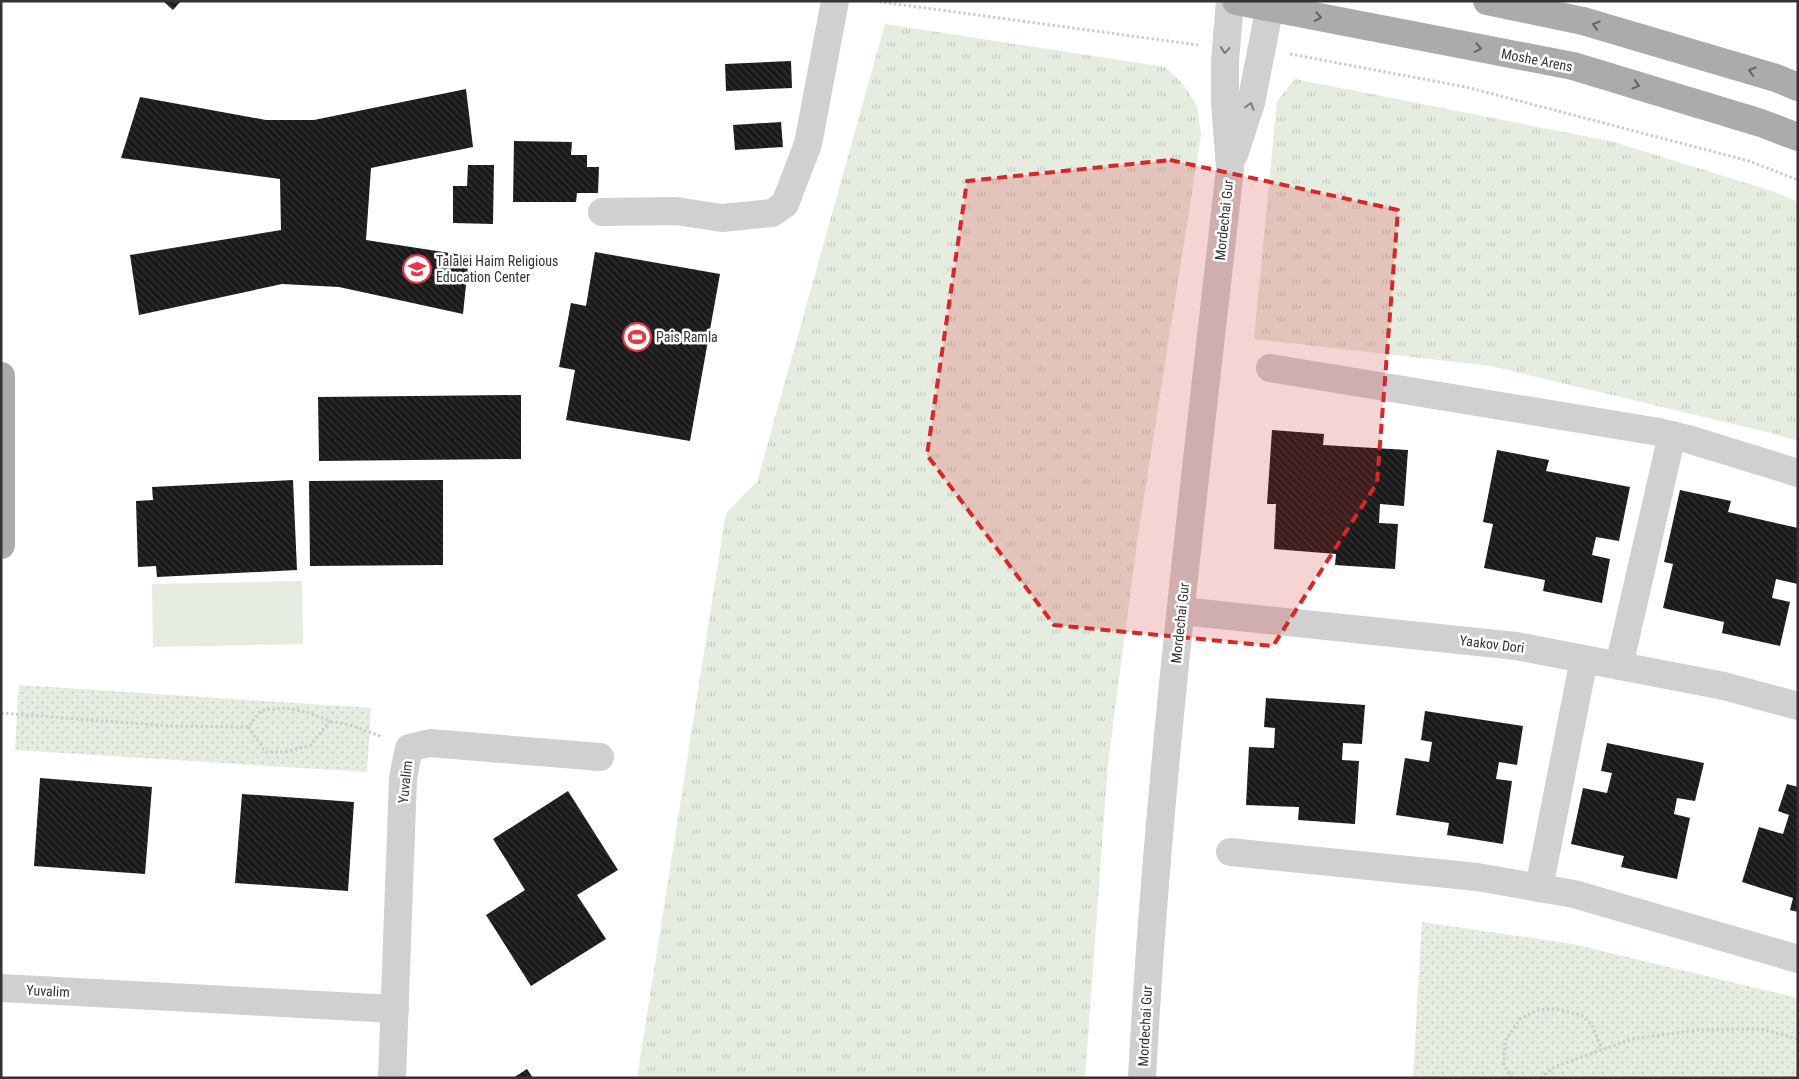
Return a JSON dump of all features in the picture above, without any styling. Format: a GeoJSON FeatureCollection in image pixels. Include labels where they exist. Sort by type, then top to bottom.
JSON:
{"type":"FeatureCollection","features":[{"type":"Feature","properties":{"kind":"main road","name":"Moshe Arens"},"geometry":{"type":"LineString","coordinates":[[1236,1],[1271,5],[1573,66],[1760,123],[1798,137]]}},
{"type":"Feature","properties":{"kind":"main road"},"geometry":{"type":"LineString","coordinates":[[1487,1],[1583,21],[1776,78],[1798,87]]}},
{"type":"Feature","properties":{"kind":"main road"},"geometry":{"type":"LineString","coordinates":[[1,376],[1,546]]}},
{"type":"Feature","properties":{"kind":"street"},"geometry":{"type":"LineString","coordinates":[[602,212],[676,211],[722,218],[772,213],[785,204],[808,144],[835,1]]}},
{"type":"Feature","properties":{"kind":"street","name":"Mordechai Gur"},"geometry":{"type":"LineString","coordinates":[[1142,1078],[1149,954],[1181,611],[1230,169],[1225,102],[1226,49],[1230,1]]}},
{"type":"Feature","properties":{"kind":"street","name":"Mordechai Gur"},"geometry":{"type":"LineString","coordinates":[[1230,169],[1251,103],[1271,5]]}},
{"type":"Feature","properties":{"kind":"street"},"geometry":{"type":"LineString","coordinates":[[1270,368],[1672,435],[1798,473]]}},
{"type":"Feature","properties":{"kind":"street"},"geometry":{"type":"LineString","coordinates":[[1619,666],[1672,435]]}},
{"type":"Feature","properties":{"kind":"street","name":"Yaakov Dori"},"geometry":{"type":"LineString","coordinates":[[1181,611],[1516,646],[1724,686],[1798,706]]}},
{"type":"Feature","properties":{"kind":"street"},"geometry":{"type":"LineString","coordinates":[[1539,888],[1584,659]]}},
{"type":"Feature","properties":{"kind":"street","name":"Yuvalim"},"geometry":{"type":"LineString","coordinates":[[392,1078],[403,778],[409,748],[430,743],[600,757]]}},
{"type":"Feature","properties":{"kind":"street"},"geometry":{"type":"LineString","coordinates":[[1230,852],[1477,878],[1574,894],[1798,959]]}},
{"type":"Feature","properties":{"kind":"street","name":"Yuvalim"},"geometry":{"type":"LineString","coordinates":[[1,988],[395,1009]]}},
{"type":"Feature","properties":{"kind":"path"},"geometry":{"type":"LineString","coordinates":[[874,1],[1226,49]]}},
{"type":"Feature","properties":{"kind":"path"},"geometry":{"type":"LineString","coordinates":[[1262,48],[1466,87],[1749,160],[1798,180]]}},
{"type":"Feature","properties":{"kind":"path"},"geometry":{"type":"LineString","coordinates":[[248,727],[262,710],[286,708],[350,725],[409,748]]}},
{"type":"Feature","properties":{"kind":"path"},"geometry":{"type":"LineString","coordinates":[[1,713],[168,726],[248,727]]}},
{"type":"Feature","properties":{"kind":"path"},"geometry":{"type":"LineString","coordinates":[[248,727],[266,752],[285,752],[311,745],[330,721]]}},
{"type":"Feature","properties":{"kind":"path"},"geometry":{"type":"LineString","coordinates":[[1512,1078],[1504,1066],[1505,1041],[1520,1019],[1538,1010],[1556,1009],[1581,1015],[1592,1024],[1602,1049]]}},
{"type":"Feature","properties":{"kind":"path"},"geometry":{"type":"LineString","coordinates":[[1541,1078],[1554,1067],[1632,1039],[1698,1030],[1760,1029],[1798,1038]]}},
{"type":"Feature","properties":{"kind":"highlighted area"},"geometry":{"type":"Polygon","coordinates":[[[1170,160],[1398,210],[1377,483],[1273,646],[1054,625],[927,455],[967,181],[1170,160]]]}},
{"type":"Feature","properties":{"kind":"green space"},"geometry":{"type":"Polygon","coordinates":[[[885,24],[1165,67],[1183,84],[1197,106],[1201,135],[1138,535],[1108,763],[1085,1078],[637,1078],[726,513],[757,482],[885,24]]]}},
{"type":"Feature","properties":{"kind":"green space"},"geometry":{"type":"Polygon","coordinates":[[[1295,79],[1614,142],[1775,192],[1798,202],[1798,441],[1491,366],[1254,339],[1277,101],[1295,79]]]}},
{"type":"Feature","properties":{"kind":"green space"},"geometry":{"type":"Polygon","coordinates":[[[302,581],[303,644],[153,647],[152,584],[302,581]]]}},
{"type":"Feature","properties":{"kind":"green space"},"geometry":{"type":"Polygon","coordinates":[[[19,685],[371,708],[367,772],[15,750],[19,685]]]}},
{"type":"Feature","properties":{"kind":"green space"},"geometry":{"type":"Polygon","coordinates":[[[1422,922],[1573,944],[1798,998],[1798,1078],[1413,1078],[1422,922]]]}},
{"type":"Feature","properties":{"kind":"building"},"geometry":{"type":"Polygon","coordinates":[[[163,1],[181,1],[173,10],[163,1]]]}},
{"type":"Feature","properties":{"kind":"building"},"geometry":{"type":"Polygon","coordinates":[[[791,61],[792,88],[726,91],[725,64],[791,61]]]}},
{"type":"Feature","properties":{"kind":"building"},"geometry":{"type":"Polygon","coordinates":[[[466,89],[473,147],[371,168],[366,240],[469,256],[463,314],[339,287],[282,284],[139,315],[130,255],[281,230],[280,179],[121,158],[140,97],[266,120],[314,120],[466,89]]]}},
{"type":"Feature","properties":{"kind":"building"},"geometry":{"type":"Polygon","coordinates":[[[781,122],[783,147],[735,150],[733,125],[781,122]]]}},
{"type":"Feature","properties":{"kind":"building"},"geometry":{"type":"Polygon","coordinates":[[[514,141],[572,142],[571,155],[587,155],[587,167],[599,167],[598,193],[577,193],[576,202],[513,202],[514,141]]]}},
{"type":"Feature","properties":{"kind":"building"},"geometry":{"type":"Polygon","coordinates":[[[468,165],[494,165],[493,224],[453,223],[453,186],[467,186],[468,165]]]}},
{"type":"Feature","properties":{"kind":"building","name":"Pais Ramla"},"geometry":{"type":"Polygon","coordinates":[[[595,252],[720,274],[690,441],[566,420],[575,370],[559,367],[571,303],[586,306],[595,252]]]}},
{"type":"Feature","properties":{"kind":"building"},"geometry":{"type":"Polygon","coordinates":[[[521,395],[521,459],[319,461],[318,397],[521,395]]]}},
{"type":"Feature","properties":{"kind":"building"},"geometry":{"type":"Polygon","coordinates":[[[1272,430],[1324,434],[1323,445],[1408,450],[1404,506],[1380,504],[1379,523],[1398,524],[1395,569],[1335,565],[1336,554],[1274,549],[1276,504],[1267,504],[1272,430]]]}},
{"type":"Feature","properties":{"kind":"building"},"geometry":{"type":"Polygon","coordinates":[[[1497,450],[1549,460],[1546,471],[1630,487],[1619,541],[1596,537],[1592,555],[1610,559],[1602,603],[1543,591],[1545,580],[1484,568],[1493,524],[1483,522],[1497,450]]]}},
{"type":"Feature","properties":{"kind":"building"},"geometry":{"type":"Polygon","coordinates":[[[293,480],[297,570],[157,577],[156,566],[138,567],[136,501],[153,500],[152,487],[293,480]]]}},
{"type":"Feature","properties":{"kind":"building"},"geometry":{"type":"Polygon","coordinates":[[[443,480],[443,565],[310,566],[309,481],[443,480]]]}},
{"type":"Feature","properties":{"kind":"building"},"geometry":{"type":"Polygon","coordinates":[[[1680,490],[1731,501],[1728,512],[1798,528],[1798,584],[1776,579],[1772,598],[1790,602],[1780,646],[1722,633],[1724,622],[1663,608],[1673,564],[1664,562],[1680,490]]]}},
{"type":"Feature","properties":{"kind":"building"},"geometry":{"type":"Polygon","coordinates":[[[1266,698],[1365,705],[1362,744],[1343,743],[1342,760],[1359,761],[1355,824],[1298,820],[1299,807],[1246,805],[1249,747],[1274,748],[1275,728],[1264,727],[1266,698]]]}},
{"type":"Feature","properties":{"kind":"building"},"geometry":{"type":"Polygon","coordinates":[[[1425,711],[1523,726],[1517,765],[1499,762],[1496,779],[1512,781],[1503,844],[1447,835],[1449,823],[1396,815],[1405,758],[1429,762],[1432,742],[1421,740],[1425,711]]]}},
{"type":"Feature","properties":{"kind":"building"},"geometry":{"type":"Polygon","coordinates":[[[1607,743],[1704,763],[1695,801],[1677,798],[1674,814],[1690,818],[1677,879],[1621,867],[1624,856],[1571,844],[1583,788],[1607,793],[1612,773],[1601,771],[1607,743]]]}},
{"type":"Feature","properties":{"kind":"building"},"geometry":{"type":"Polygon","coordinates":[[[40,778],[152,787],[145,874],[34,866],[40,778]]]}},
{"type":"Feature","properties":{"kind":"building"},"geometry":{"type":"Polygon","coordinates":[[[1787,784],[1798,787],[1798,912],[1790,910],[1793,898],[1742,882],[1759,827],[1783,834],[1789,815],[1778,811],[1787,784]]]}},
{"type":"Feature","properties":{"kind":"building"},"geometry":{"type":"Polygon","coordinates":[[[568,791],[618,870],[577,895],[606,939],[531,986],[486,915],[525,890],[493,839],[568,791]]]}},
{"type":"Feature","properties":{"kind":"building"},"geometry":{"type":"Polygon","coordinates":[[[242,794],[354,802],[348,891],[235,883],[242,794]]]}},
{"type":"Feature","properties":{"kind":"building"},"geometry":{"type":"Polygon","coordinates":[[[527,1069],[533,1078],[513,1078],[527,1069]]]}},
{"type":"Feature","properties":{"kind":"place","name":"Talalei Haim Religious Education Center"},"geometry":{"type":"Point","coordinates":[417,269]}},
{"type":"Feature","properties":{"kind":"place","name":"Pais Ramla"},"geometry":{"type":"Point","coordinates":[637,337]}}]}
